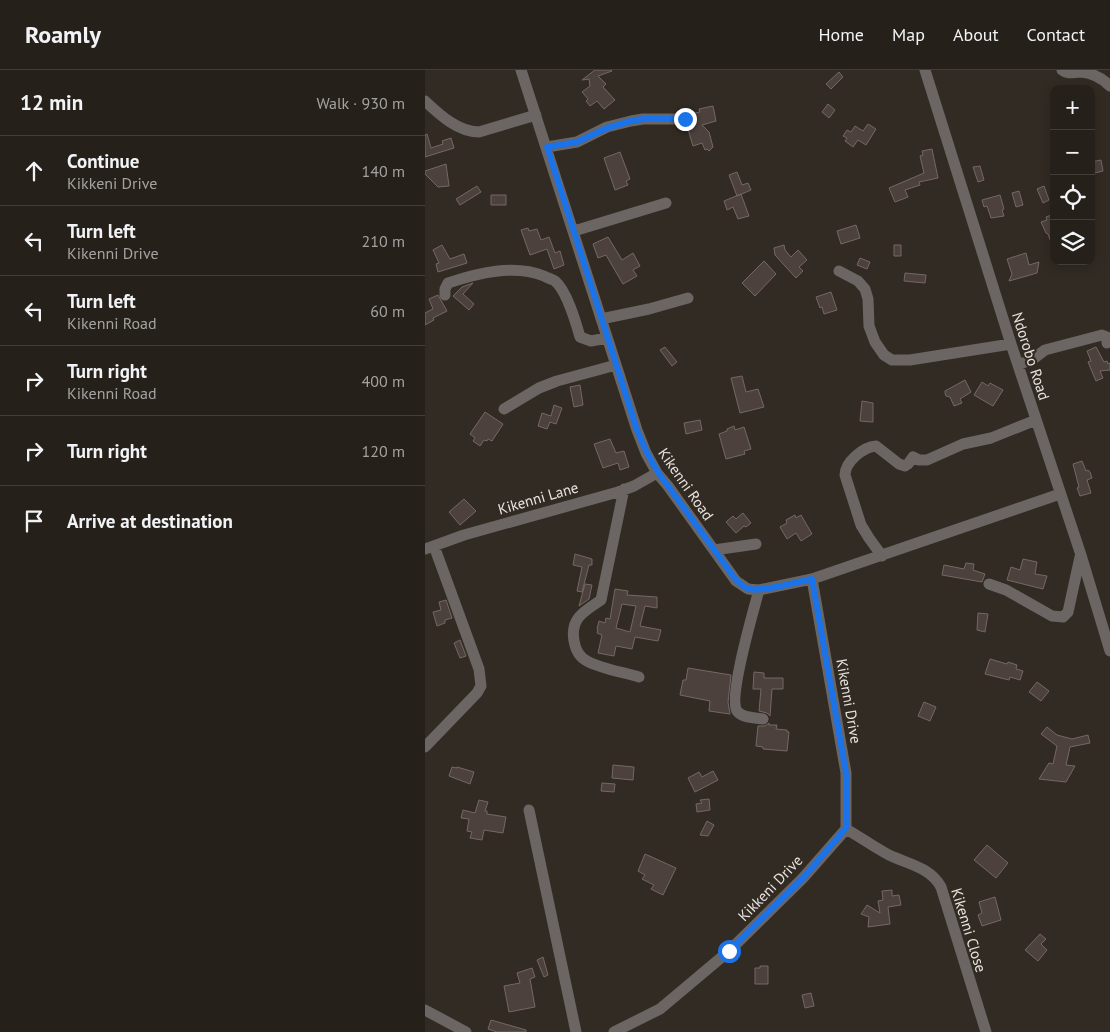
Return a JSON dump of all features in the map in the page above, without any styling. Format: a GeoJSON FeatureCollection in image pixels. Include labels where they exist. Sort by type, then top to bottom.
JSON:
{"type":"FeatureCollection","features":[{"type":"Feature","properties":{"kind":"street","name":"Kikenni Road"},"geometry":{"type":"LineString","coordinates":[[521,70],[637,430],[647,453],[657,474],[668,486],[736,580],[748,589],[759,590]]}},
{"type":"Feature","properties":{"kind":"street","name":"Ndorobo Road"},"geometry":{"type":"LineString","coordinates":[[925,70],[1035,420],[1109,645]]}},
{"type":"Feature","properties":{"kind":"street"},"geometry":{"type":"LineString","coordinates":[[1062,70],[1067,73],[1082,72],[1094,74],[1110,86]]}},
{"type":"Feature","properties":{"kind":"street"},"geometry":{"type":"LineString","coordinates":[[425,101],[443,117],[472,132],[479,132],[536,115]]}},
{"type":"Feature","properties":{"kind":"street"},"geometry":{"type":"LineString","coordinates":[[547,147],[577,142],[607,128],[631,121],[643,119],[685,119]]}},
{"type":"Feature","properties":{"kind":"street"},"geometry":{"type":"LineString","coordinates":[[574,231],[666,203]]}},
{"type":"Feature","properties":{"kind":"street"},"geometry":{"type":"LineString","coordinates":[[445,295],[448,283],[472,276],[517,270],[540,275],[555,281],[567,300],[580,338],[591,341],[607,338]]}},
{"type":"Feature","properties":{"kind":"street"},"geometry":{"type":"LineString","coordinates":[[839,271],[858,281],[865,289],[868,299],[869,326],[875,342],[884,355],[892,360],[910,360],[1011,344]]}},
{"type":"Feature","properties":{"kind":"street"},"geometry":{"type":"LineString","coordinates":[[601,319],[649,310],[688,298]]}},
{"type":"Feature","properties":{"kind":"street"},"geometry":{"type":"LineString","coordinates":[[1018,365],[1033,359],[1045,350],[1102,335],[1107,337],[1107,343]]}},
{"type":"Feature","properties":{"kind":"street"},"geometry":{"type":"LineString","coordinates":[[504,409],[539,388],[557,381],[616,365]]}},
{"type":"Feature","properties":{"kind":"street"},"geometry":{"type":"LineString","coordinates":[[882,556],[861,525],[845,475],[845,468],[848,463],[873,446],[905,466],[913,457],[919,460],[927,460],[963,444],[991,438],[1035,420]]}},
{"type":"Feature","properties":{"kind":"street","name":"Kikenni Lane"},"geometry":{"type":"LineString","coordinates":[[430,548],[473,532],[624,489],[657,474]]}},
{"type":"Feature","properties":{"kind":"street"},"geometry":{"type":"LineString","coordinates":[[624,489],[601,600],[579,617],[574,627],[574,634],[576,647],[581,657],[588,662],[639,677]]}},
{"type":"Feature","properties":{"kind":"street"},"geometry":{"type":"LineString","coordinates":[[763,719],[743,715],[738,712],[735,702],[738,675],[759,590],[812,579],[1060,494]]}},
{"type":"Feature","properties":{"kind":"street"},"geometry":{"type":"LineString","coordinates":[[714,550],[756,544]]}},
{"type":"Feature","properties":{"kind":"street"},"geometry":{"type":"LineString","coordinates":[[425,747],[477,693],[481,686],[479,669],[430,548]]}},
{"type":"Feature","properties":{"kind":"street"},"geometry":{"type":"LineString","coordinates":[[989,584],[1006,590],[1052,616],[1063,617],[1068,612],[1081,556]]}},
{"type":"Feature","properties":{"kind":"street","name":"Kikenni Drive"},"geometry":{"type":"LineString","coordinates":[[812,579],[846,773],[846,828]]}},
{"type":"Feature","properties":{"kind":"street"},"geometry":{"type":"LineString","coordinates":[[529,810],[576,1032]]}},
{"type":"Feature","properties":{"kind":"street","name":"Kikkeni Drive"},"geometry":{"type":"LineString","coordinates":[[614,1032],[660,1010],[729,951],[803,878],[846,828]]}},
{"type":"Feature","properties":{"kind":"street","name":"Kikenni Close"},"geometry":{"type":"LineString","coordinates":[[846,828],[890,855],[922,868],[937,881],[941,887],[985,1032]]}},
{"type":"Feature","properties":{"kind":"street"},"geometry":{"type":"LineString","coordinates":[[425,1010],[466,1032]]}},
{"type":"Feature","properties":{"kind":"building"},"geometry":{"type":"Polygon","coordinates":[[[595,70],[612,71],[598,76],[606,84],[603,87],[615,100],[604,109],[597,101],[590,106],[586,101],[588,99],[582,92],[590,86],[589,79],[582,80],[595,70]]]}},
{"type":"Feature","properties":{"kind":"building"},"geometry":{"type":"Polygon","coordinates":[[[839,72],[843,77],[831,89],[826,84],[839,72]]]}},
{"type":"Feature","properties":{"kind":"building"},"geometry":{"type":"Polygon","coordinates":[[[828,104],[835,110],[829,118],[822,112],[828,104]]]}},
{"type":"Feature","properties":{"kind":"building"},"geometry":{"type":"Polygon","coordinates":[[[713,106],[716,121],[702,125],[709,132],[713,147],[709,151],[705,150],[702,143],[693,146],[687,126],[692,122],[691,114],[700,112],[699,109],[713,106]]]}},
{"type":"Feature","properties":{"kind":"building"},"geometry":{"type":"Polygon","coordinates":[[[868,124],[876,129],[866,145],[858,140],[853,147],[845,141],[847,138],[843,136],[847,130],[851,132],[855,126],[863,131],[868,124]]]}},
{"type":"Feature","properties":{"kind":"building"},"geometry":{"type":"Polygon","coordinates":[[[427,134],[431,148],[443,144],[442,141],[451,138],[454,148],[425,157],[425,135],[427,134]]]}},
{"type":"Feature","properties":{"kind":"building"},"geometry":{"type":"Polygon","coordinates":[[[932,149],[938,178],[919,182],[920,185],[905,190],[908,197],[895,202],[889,188],[924,173],[920,156],[923,155],[922,151],[932,149]]]}},
{"type":"Feature","properties":{"kind":"building"},"geometry":{"type":"Polygon","coordinates":[[[620,152],[630,179],[626,181],[628,185],[615,190],[604,158],[620,152]]]}},
{"type":"Feature","properties":{"kind":"building"},"geometry":{"type":"Polygon","coordinates":[[[1101,160],[1103,171],[1095,173],[1095,161],[1101,160]]]}},
{"type":"Feature","properties":{"kind":"building"},"geometry":{"type":"Polygon","coordinates":[[[446,164],[449,186],[438,187],[425,174],[425,171],[446,164]]]}},
{"type":"Feature","properties":{"kind":"building"},"geometry":{"type":"Polygon","coordinates":[[[980,166],[984,180],[978,182],[973,167],[980,166]]]}},
{"type":"Feature","properties":{"kind":"building"},"geometry":{"type":"Polygon","coordinates":[[[737,172],[742,185],[748,183],[751,190],[737,196],[729,175],[737,172]]]}},
{"type":"Feature","properties":{"kind":"building"},"geometry":{"type":"Polygon","coordinates":[[[477,186],[481,192],[460,205],[456,199],[477,186]]]}},
{"type":"Feature","properties":{"kind":"building"},"geometry":{"type":"Polygon","coordinates":[[[1044,186],[1049,200],[1043,203],[1037,189],[1044,186]]]}},
{"type":"Feature","properties":{"kind":"building"},"geometry":{"type":"Polygon","coordinates":[[[1019,191],[1023,205],[1016,207],[1012,193],[1019,191]]]}},
{"type":"Feature","properties":{"kind":"building"},"geometry":{"type":"Polygon","coordinates":[[[741,194],[749,216],[738,219],[733,207],[727,210],[724,201],[741,194]]]}},
{"type":"Feature","properties":{"kind":"building"},"geometry":{"type":"Polygon","coordinates":[[[491,195],[506,195],[506,205],[491,205],[491,195]]]}},
{"type":"Feature","properties":{"kind":"building"},"geometry":{"type":"Polygon","coordinates":[[[1000,195],[1004,216],[991,218],[987,206],[984,207],[982,200],[1000,195]]]}},
{"type":"Feature","properties":{"kind":"building"},"geometry":{"type":"Polygon","coordinates":[[[1050,216],[1050,240],[1041,222],[1047,220],[1046,217],[1050,216]]]}},
{"type":"Feature","properties":{"kind":"building"},"geometry":{"type":"Polygon","coordinates":[[[856,225],[860,238],[841,244],[837,231],[856,225]]]}},
{"type":"Feature","properties":{"kind":"building"},"geometry":{"type":"Polygon","coordinates":[[[528,228],[529,231],[537,229],[541,240],[549,237],[555,253],[560,251],[564,265],[554,269],[547,249],[530,255],[521,230],[528,228]]]}},
{"type":"Feature","properties":{"kind":"building"},"geometry":{"type":"Polygon","coordinates":[[[608,237],[622,260],[633,253],[640,266],[633,270],[637,276],[623,284],[606,255],[598,258],[593,244],[608,237]]]}},
{"type":"Feature","properties":{"kind":"building"},"geometry":{"type":"Polygon","coordinates":[[[442,245],[450,259],[464,254],[467,263],[438,272],[436,264],[439,263],[433,250],[442,245]]]}},
{"type":"Feature","properties":{"kind":"building"},"geometry":{"type":"Polygon","coordinates":[[[784,245],[785,250],[791,257],[798,250],[807,260],[799,267],[803,271],[796,278],[775,255],[774,248],[784,245]]]}},
{"type":"Feature","properties":{"kind":"building"},"geometry":{"type":"Polygon","coordinates":[[[894,245],[901,245],[901,256],[894,256],[894,245]]]}},
{"type":"Feature","properties":{"kind":"building"},"geometry":{"type":"Polygon","coordinates":[[[1026,253],[1029,265],[1039,262],[1037,273],[1009,281],[1012,274],[1007,259],[1026,253]]]}},
{"type":"Feature","properties":{"kind":"building"},"geometry":{"type":"Polygon","coordinates":[[[860,258],[870,262],[867,269],[857,265],[860,258]]]}},
{"type":"Feature","properties":{"kind":"building"},"geometry":{"type":"Polygon","coordinates":[[[764,261],[776,274],[755,296],[742,283],[764,261]]]}},
{"type":"Feature","properties":{"kind":"building"},"geometry":{"type":"Polygon","coordinates":[[[905,273],[926,275],[925,283],[904,281],[905,273]]]}},
{"type":"Feature","properties":{"kind":"building"},"geometry":{"type":"Polygon","coordinates":[[[473,283],[463,294],[474,304],[469,310],[453,296],[462,287],[473,283]]]}},
{"type":"Feature","properties":{"kind":"building"},"geometry":{"type":"Polygon","coordinates":[[[831,292],[837,310],[824,314],[816,297],[831,292]]]}},
{"type":"Feature","properties":{"kind":"building"},"geometry":{"type":"Polygon","coordinates":[[[438,295],[447,311],[433,318],[434,320],[425,325],[425,313],[433,309],[429,299],[438,295]]]}},
{"type":"Feature","properties":{"kind":"building"},"geometry":{"type":"Polygon","coordinates":[[[665,347],[677,362],[672,366],[660,350],[665,347]]]}},
{"type":"Feature","properties":{"kind":"building"},"geometry":{"type":"Polygon","coordinates":[[[1096,347],[1104,362],[1110,363],[1110,370],[1100,371],[1103,378],[1096,381],[1088,362],[1091,361],[1087,351],[1096,347]]]}},
{"type":"Feature","properties":{"kind":"building"},"geometry":{"type":"Polygon","coordinates":[[[742,376],[746,392],[758,389],[764,407],[740,413],[731,378],[742,376]]]}},
{"type":"Feature","properties":{"kind":"building"},"geometry":{"type":"Polygon","coordinates":[[[965,380],[971,392],[960,399],[962,403],[954,406],[950,397],[946,396],[945,391],[965,380]]]}},
{"type":"Feature","properties":{"kind":"building"},"geometry":{"type":"Polygon","coordinates":[[[982,382],[988,386],[990,383],[1003,390],[993,406],[974,395],[982,382]]]}},
{"type":"Feature","properties":{"kind":"building"},"geometry":{"type":"Polygon","coordinates":[[[580,385],[583,405],[574,407],[570,387],[580,385]]]}},
{"type":"Feature","properties":{"kind":"building"},"geometry":{"type":"Polygon","coordinates":[[[862,401],[873,403],[873,422],[860,421],[862,401]]]}},
{"type":"Feature","properties":{"kind":"building"},"geometry":{"type":"Polygon","coordinates":[[[554,405],[562,408],[556,424],[550,422],[547,429],[538,426],[542,413],[551,416],[554,405]]]}},
{"type":"Feature","properties":{"kind":"building"},"geometry":{"type":"Polygon","coordinates":[[[485,412],[503,424],[492,441],[484,440],[480,446],[473,441],[475,438],[470,434],[485,412]]]}},
{"type":"Feature","properties":{"kind":"building"},"geometry":{"type":"Polygon","coordinates":[[[700,420],[702,430],[686,434],[684,423],[700,420]]]}},
{"type":"Feature","properties":{"kind":"building"},"geometry":{"type":"Polygon","coordinates":[[[734,426],[735,430],[744,427],[751,449],[744,451],[745,454],[726,459],[719,434],[734,426]]]}},
{"type":"Feature","properties":{"kind":"building"},"geometry":{"type":"Polygon","coordinates":[[[610,439],[616,453],[624,451],[629,467],[620,470],[618,463],[603,468],[594,444],[610,439]]]}},
{"type":"Feature","properties":{"kind":"building"},"geometry":{"type":"Polygon","coordinates":[[[1082,461],[1086,471],[1090,472],[1092,478],[1087,480],[1091,493],[1080,496],[1073,464],[1082,461]]]}},
{"type":"Feature","properties":{"kind":"building"},"geometry":{"type":"Polygon","coordinates":[[[464,499],[476,511],[460,525],[449,512],[464,499]]]}},
{"type":"Feature","properties":{"kind":"building"},"geometry":{"type":"Polygon","coordinates":[[[743,513],[751,523],[736,533],[726,522],[733,516],[736,519],[743,513]]]}},
{"type":"Feature","properties":{"kind":"building"},"geometry":{"type":"Polygon","coordinates":[[[795,515],[796,518],[801,515],[812,534],[801,541],[796,533],[787,539],[780,527],[787,523],[786,520],[795,515]]]}},
{"type":"Feature","properties":{"kind":"building"},"geometry":{"type":"Polygon","coordinates":[[[575,554],[592,559],[592,565],[589,565],[582,592],[577,591],[582,567],[573,565],[575,554]]]}},
{"type":"Feature","properties":{"kind":"building"},"geometry":{"type":"Polygon","coordinates":[[[1023,559],[1037,562],[1035,574],[1047,576],[1043,589],[1007,580],[1011,567],[1020,570],[1023,559]]]}},
{"type":"Feature","properties":{"kind":"building"},"geometry":{"type":"Polygon","coordinates":[[[966,563],[974,564],[973,570],[985,574],[982,582],[942,575],[944,565],[964,569],[966,563]]]}},
{"type":"Feature","properties":{"kind":"building"},"geometry":{"type":"Polygon","coordinates":[[[585,584],[592,585],[589,599],[579,606],[585,584]]]}},
{"type":"Feature","properties":{"kind":"building"},"geometry":{"type":"Polygon","coordinates":[[[615,589],[628,591],[627,595],[657,597],[657,608],[645,606],[640,626],[661,630],[658,641],[635,637],[632,649],[616,646],[614,656],[598,653],[602,635],[597,633],[599,621],[605,623],[606,618],[610,619],[615,589]],[[622,604],[616,628],[630,632],[636,606],[622,604]]]}},
{"type":"Feature","properties":{"kind":"building"},"geometry":{"type":"Polygon","coordinates":[[[446,600],[452,618],[445,620],[445,623],[437,626],[433,612],[441,610],[439,602],[446,600]]]}},
{"type":"Feature","properties":{"kind":"building"},"geometry":{"type":"Polygon","coordinates":[[[978,613],[988,614],[985,632],[977,630],[978,613]]]}},
{"type":"Feature","properties":{"kind":"building"},"geometry":{"type":"Polygon","coordinates":[[[460,640],[466,656],[460,658],[454,643],[460,640]]]}},
{"type":"Feature","properties":{"kind":"building"},"geometry":{"type":"Polygon","coordinates":[[[990,659],[1017,665],[1016,669],[1023,671],[1020,680],[1010,677],[1009,680],[985,674],[990,659]]]}},
{"type":"Feature","properties":{"kind":"building"},"geometry":{"type":"Polygon","coordinates":[[[688,668],[731,675],[728,702],[730,714],[709,711],[710,701],[680,695],[688,668]]]}},
{"type":"Feature","properties":{"kind":"building"},"geometry":{"type":"Polygon","coordinates":[[[754,672],[764,673],[764,678],[783,678],[783,689],[772,689],[770,716],[759,711],[761,689],[753,689],[754,672]]]}},
{"type":"Feature","properties":{"kind":"building"},"geometry":{"type":"Polygon","coordinates":[[[1037,682],[1049,691],[1041,701],[1029,692],[1037,682]]]}},
{"type":"Feature","properties":{"kind":"building"},"geometry":{"type":"Polygon","coordinates":[[[924,702],[936,707],[930,721],[918,716],[924,702]]]}},
{"type":"Feature","properties":{"kind":"building"},"geometry":{"type":"Polygon","coordinates":[[[769,723],[769,725],[777,725],[776,729],[789,732],[787,751],[763,749],[763,747],[756,746],[758,726],[765,726],[769,723]]]}},
{"type":"Feature","properties":{"kind":"building"},"geometry":{"type":"Polygon","coordinates":[[[1047,727],[1057,735],[1072,739],[1088,735],[1090,743],[1070,747],[1066,765],[1075,766],[1066,782],[1039,779],[1049,763],[1053,764],[1057,746],[1041,734],[1047,727]]]}},
{"type":"Feature","properties":{"kind":"building"},"geometry":{"type":"Polygon","coordinates":[[[613,765],[634,767],[633,780],[612,778],[613,765]]]}},
{"type":"Feature","properties":{"kind":"building"},"geometry":{"type":"Polygon","coordinates":[[[452,767],[474,772],[470,784],[449,776],[452,767]]]}},
{"type":"Feature","properties":{"kind":"building"},"geometry":{"type":"Polygon","coordinates":[[[713,771],[718,780],[695,792],[688,778],[699,772],[702,777],[713,771]]]}},
{"type":"Feature","properties":{"kind":"building"},"geometry":{"type":"Polygon","coordinates":[[[602,783],[615,784],[614,792],[601,791],[602,783]]]}},
{"type":"Feature","properties":{"kind":"building"},"geometry":{"type":"Polygon","coordinates":[[[709,799],[710,810],[697,812],[696,804],[702,803],[700,800],[709,799]]]}},
{"type":"Feature","properties":{"kind":"building"},"geometry":{"type":"Polygon","coordinates":[[[479,800],[488,802],[485,811],[487,811],[487,814],[506,817],[503,833],[484,830],[482,840],[470,838],[472,832],[467,831],[469,819],[461,818],[463,810],[475,813],[479,800]]]}},
{"type":"Feature","properties":{"kind":"building"},"geometry":{"type":"Polygon","coordinates":[[[707,821],[714,825],[708,836],[700,835],[707,821]]]}},
{"type":"Feature","properties":{"kind":"building"},"geometry":{"type":"Polygon","coordinates":[[[987,845],[1008,863],[996,878],[974,860],[987,845]]]}},
{"type":"Feature","properties":{"kind":"building"},"geometry":{"type":"Polygon","coordinates":[[[645,854],[676,868],[663,895],[651,889],[654,885],[642,879],[645,875],[638,871],[645,854]]]}},
{"type":"Feature","properties":{"kind":"building"},"geometry":{"type":"Polygon","coordinates":[[[892,890],[892,896],[899,895],[901,905],[888,907],[890,924],[868,927],[869,917],[861,914],[867,905],[880,913],[878,901],[883,900],[882,891],[892,890]]]}},
{"type":"Feature","properties":{"kind":"building"},"geometry":{"type":"Polygon","coordinates":[[[995,897],[1001,920],[982,926],[978,915],[982,913],[979,902],[995,897]]]}},
{"type":"Feature","properties":{"kind":"building"},"geometry":{"type":"Polygon","coordinates":[[[1040,934],[1046,939],[1041,944],[1047,950],[1038,961],[1025,950],[1040,934]]]}},
{"type":"Feature","properties":{"kind":"building"},"geometry":{"type":"Polygon","coordinates":[[[543,957],[548,975],[544,977],[537,960],[543,957]]]}},
{"type":"Feature","properties":{"kind":"building"},"geometry":{"type":"Polygon","coordinates":[[[760,966],[768,966],[768,984],[755,984],[755,968],[760,968],[760,966]]]}},
{"type":"Feature","properties":{"kind":"building"},"geometry":{"type":"Polygon","coordinates":[[[532,968],[535,977],[530,979],[535,1007],[509,1012],[504,986],[520,983],[517,973],[532,968]]]}},
{"type":"Feature","properties":{"kind":"building"},"geometry":{"type":"Polygon","coordinates":[[[811,993],[814,1006],[805,1008],[802,995],[811,993]]]}},
{"type":"Feature","properties":{"kind":"building"},"geometry":{"type":"Polygon","coordinates":[[[491,1020],[526,1030],[526,1032],[497,1032],[488,1029],[491,1020]]]}},
{"type":"Feature","properties":{"kind":"route"},"geometry":{"type":"LineString","coordinates":[[685,119],[643,119],[621,123],[577,142],[547,147],[637,430],[657,474],[668,486],[742,586],[748,589],[759,590],[812,579],[846,773],[846,828],[803,878],[729,951]]}}]}
